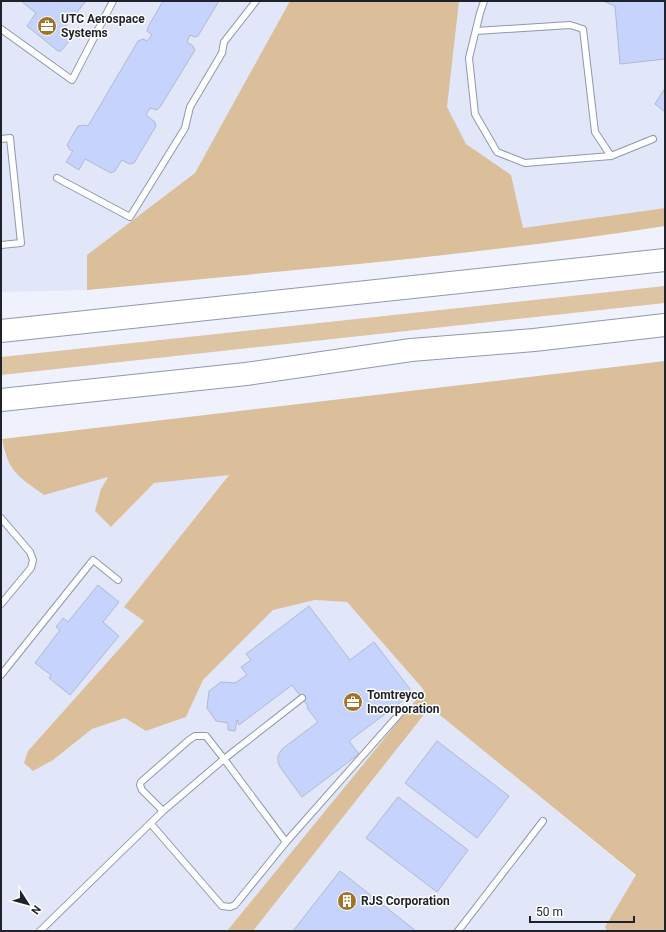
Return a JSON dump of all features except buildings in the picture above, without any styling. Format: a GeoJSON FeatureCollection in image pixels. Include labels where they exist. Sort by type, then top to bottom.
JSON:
{"type":"FeatureCollection","features":[{"type":"Feature","properties":{"kind":"highway"},"geometry":{"type":"LineString","coordinates":[[1,331],[665,260]]}},
{"type":"Feature","properties":{"kind":"highway"},"geometry":{"type":"LineString","coordinates":[[1,400],[246,374],[411,350],[534,340],[665,325]]}},
{"type":"Feature","properties":{"kind":"highway"},"geometry":{"type":"LineString","coordinates":[[1,405],[36,397]]}},
{"type":"Feature","properties":{"kind":"lane"},"geometry":{"type":"LineString","coordinates":[[1,29],[72,80],[113,1]]}},
{"type":"Feature","properties":{"kind":"lane"},"geometry":{"type":"LineString","coordinates":[[57,178],[130,217],[185,128],[190,107],[222,53],[224,42],[256,1]]}},
{"type":"Feature","properties":{"kind":"lane"},"geometry":{"type":"LineString","coordinates":[[484,1],[469,58],[475,114],[497,152],[525,163],[611,156],[653,139]]}},
{"type":"Feature","properties":{"kind":"lane"},"geometry":{"type":"LineString","coordinates":[[476,31],[570,25],[583,29],[596,132],[611,156]]}},
{"type":"Feature","properties":{"kind":"lane"},"geometry":{"type":"LineString","coordinates":[[1,139],[10,138],[21,243],[1,245]]}},
{"type":"Feature","properties":{"kind":"lane"},"geometry":{"type":"LineString","coordinates":[[1,518],[30,552],[33,560],[31,568],[1,604]]}},
{"type":"Feature","properties":{"kind":"lane"},"geometry":{"type":"LineString","coordinates":[[1,675],[93,560],[118,580]]}},
{"type":"Feature","properties":{"kind":"lane"},"geometry":{"type":"LineString","coordinates":[[40,931],[163,812],[224,759],[302,698]]}},
{"type":"Feature","properties":{"kind":"lane"},"geometry":{"type":"LineString","coordinates":[[151,824],[222,906],[230,907],[235,905],[286,842],[402,711]]}},
{"type":"Feature","properties":{"kind":"lane"},"geometry":{"type":"LineString","coordinates":[[163,812],[140,788],[143,779],[195,736],[206,736],[286,842]]}},
{"type":"Feature","properties":{"kind":"lane"},"geometry":{"type":"LineString","coordinates":[[458,931],[543,821]]}},
{"type":"Feature","properties":{"kind":"shaded area"},"geometry":{"type":"Polygon","coordinates":[[[1,1],[665,1],[665,208],[87,290],[1,292],[1,1]]]}},
{"type":"Feature","properties":{"kind":"shaded area"},"geometry":{"type":"Polygon","coordinates":[[[290,1],[459,1],[447,107],[466,144],[511,175],[523,228],[665,208],[665,226],[593,237],[449,254],[87,290],[87,255],[195,173],[290,1]]]}},
{"type":"Feature","properties":{"kind":"shaded area"},"geometry":{"type":"Polygon","coordinates":[[[665,286],[665,303],[1,375],[1,357],[665,286]]]}},
{"type":"Feature","properties":{"kind":"shaded area"},"geometry":{"type":"Polygon","coordinates":[[[665,361],[665,931],[607,931],[605,927],[636,875],[430,707],[253,931],[227,931],[424,690],[347,602],[315,600],[273,610],[203,680],[186,717],[146,731],[125,718],[92,729],[53,760],[33,771],[24,763],[28,751],[144,621],[124,607],[229,475],[154,483],[111,527],[95,511],[101,489],[108,477],[44,495],[21,478],[11,466],[4,450],[2,439],[665,361]]]}},
{"type":"Feature","properties":{"kind":"shaded area"},"geometry":{"type":"Polygon","coordinates":[[[1,439],[5,456],[44,495],[108,477],[101,489],[111,527],[154,483],[229,474],[125,606],[144,621],[28,751],[53,760],[92,729],[125,718],[147,731],[186,717],[203,680],[273,610],[315,600],[347,602],[425,690],[227,931],[1,931],[1,439]]]}},
{"type":"Feature","properties":{"kind":"shaded area"},"geometry":{"type":"Polygon","coordinates":[[[430,707],[636,876],[605,927],[607,931],[253,931],[430,707]]]}},
{"type":"Feature","properties":{"kind":"place","name":"UTC Aerospace Systems"},"geometry":{"type":"Point","coordinates":[47,26]}},
{"type":"Feature","properties":{"kind":"place","name":"Tomtreyco Incorporation"},"geometry":{"type":"Point","coordinates":[353,702]}},
{"type":"Feature","properties":{"kind":"place","name":"RJS Corporation"},"geometry":{"type":"Point","coordinates":[347,901]}}]}
